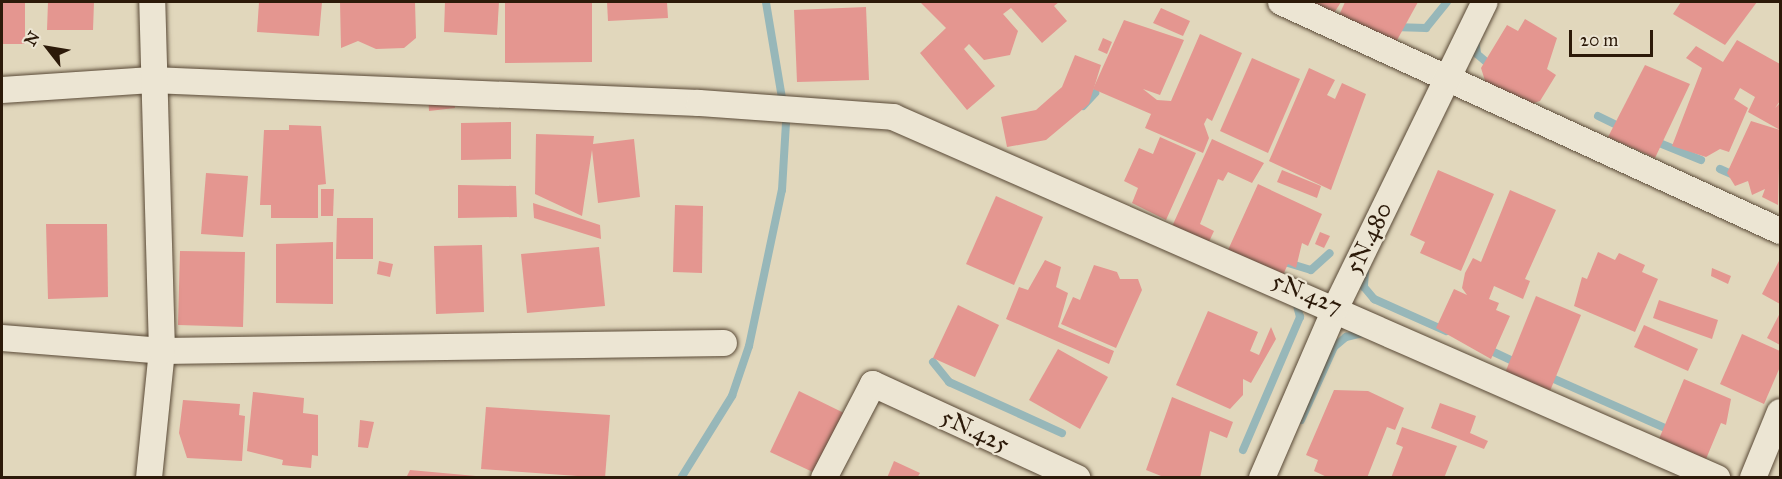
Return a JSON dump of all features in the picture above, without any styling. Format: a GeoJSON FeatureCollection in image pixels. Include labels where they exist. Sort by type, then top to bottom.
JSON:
{"type":"FeatureCollection","features":[{"type":"Feature","properties":{"kind":"street"},"geometry":{"type":"LineString","coordinates":[[149,477],[162,351],[152,80],[152,2]]}},
{"type":"Feature","properties":{"kind":"street"},"geometry":{"type":"LineString","coordinates":[[1281,2],[1448,74],[1780,231]]}},
{"type":"Feature","properties":{"kind":"street","name":"5N.480"},"geometry":{"type":"LineString","coordinates":[[1262,477],[1336,307],[1485,2]]}},
{"type":"Feature","properties":{"kind":"street"},"geometry":{"type":"LineString","coordinates":[[2,90],[152,80]]}},
{"type":"Feature","properties":{"kind":"street","name":"5N.427"},"geometry":{"type":"LineString","coordinates":[[152,80],[893,117],[1336,307],[1717,477]]}},
{"type":"Feature","properties":{"kind":"street"},"geometry":{"type":"LineString","coordinates":[[2,338],[162,351],[724,343]]}},
{"type":"Feature","properties":{"kind":"street","name":"5N.425"},"geometry":{"type":"LineString","coordinates":[[824,477],[873,384],[1077,477]]}},
{"type":"Feature","properties":{"kind":"street"},"geometry":{"type":"LineString","coordinates":[[1753,477],[1780,412]]}},
{"type":"Feature","properties":{"kind":"building"},"geometry":{"type":"Polygon","coordinates":[[[2,2],[25,2],[25,44],[2,44],[2,2]]]}},
{"type":"Feature","properties":{"kind":"building"},"geometry":{"type":"Polygon","coordinates":[[[48,2],[94,2],[93,30],[47,30],[48,2]]]}},
{"type":"Feature","properties":{"kind":"building"},"geometry":{"type":"Polygon","coordinates":[[[259,2],[322,2],[319,36],[257,32],[259,2]]]}},
{"type":"Feature","properties":{"kind":"building"},"geometry":{"type":"Polygon","coordinates":[[[340,2],[415,2],[416,38],[404,48],[376,49],[358,41],[341,48],[340,2]]]}},
{"type":"Feature","properties":{"kind":"building"},"geometry":{"type":"Polygon","coordinates":[[[445,2],[499,2],[497,35],[444,32],[445,2]]]}},
{"type":"Feature","properties":{"kind":"building"},"geometry":{"type":"Polygon","coordinates":[[[505,2],[592,2],[592,62],[505,63],[505,2]]]}},
{"type":"Feature","properties":{"kind":"building"},"geometry":{"type":"Polygon","coordinates":[[[607,2],[667,2],[668,18],[608,21],[607,2]]]}},
{"type":"Feature","properties":{"kind":"building"},"geometry":{"type":"Polygon","coordinates":[[[920,2],[1059,2],[1054,6],[1067,21],[1042,43],[1011,8],[1003,14],[1018,31],[1010,55],[984,60],[969,44],[964,49],[995,86],[967,110],[920,53],[946,28],[920,2]]]}},
{"type":"Feature","properties":{"kind":"building"},"geometry":{"type":"Polygon","coordinates":[[[1311,2],[1341,2],[1329,21],[1306,11],[1311,2]]]}},
{"type":"Feature","properties":{"kind":"building"},"geometry":{"type":"Polygon","coordinates":[[[1345,2],[1418,2],[1396,42],[1337,20],[1345,2]]]}},
{"type":"Feature","properties":{"kind":"building"},"geometry":{"type":"Polygon","coordinates":[[[1681,2],[1757,2],[1725,45],[1673,14],[1681,2]]]}},
{"type":"Feature","properties":{"kind":"building"},"geometry":{"type":"Polygon","coordinates":[[[866,7],[869,80],[797,82],[794,10],[866,7]]]}},
{"type":"Feature","properties":{"kind":"building"},"geometry":{"type":"Polygon","coordinates":[[[1161,8],[1190,21],[1183,36],[1153,23],[1161,8]]]}},
{"type":"Feature","properties":{"kind":"building"},"geometry":{"type":"Polygon","coordinates":[[[1525,19],[1557,38],[1547,69],[1556,75],[1540,101],[1525,106],[1486,84],[1481,68],[1507,25],[1518,31],[1525,19]]]}},
{"type":"Feature","properties":{"kind":"building"},"geometry":{"type":"Polygon","coordinates":[[[1124,20],[1184,40],[1160,95],[1143,89],[1157,100],[1171,101],[1200,34],[1242,53],[1212,121],[1207,118],[1204,124],[1209,138],[1203,153],[1145,128],[1151,114],[1093,89],[1124,20]]]}},
{"type":"Feature","properties":{"kind":"building"},"geometry":{"type":"Polygon","coordinates":[[[1103,38],[1112,42],[1107,54],[1098,50],[1103,38]]]}},
{"type":"Feature","properties":{"kind":"building"},"geometry":{"type":"Polygon","coordinates":[[[1737,40],[1780,64],[1780,101],[1775,108],[1780,103],[1780,130],[1748,112],[1755,97],[1740,88],[1734,99],[1748,108],[1729,152],[1720,149],[1706,157],[1672,146],[1702,68],[1686,58],[1696,46],[1723,62],[1737,40]]]}},
{"type":"Feature","properties":{"kind":"building"},"geometry":{"type":"Polygon","coordinates":[[[1075,55],[1101,65],[1089,104],[1046,140],[1007,147],[1001,117],[1036,110],[1062,87],[1075,55]]]}},
{"type":"Feature","properties":{"kind":"building"},"geometry":{"type":"Polygon","coordinates":[[[1252,58],[1300,79],[1268,153],[1220,131],[1252,58]]]}},
{"type":"Feature","properties":{"kind":"building"},"geometry":{"type":"Polygon","coordinates":[[[1645,65],[1690,84],[1655,158],[1608,137],[1645,65]]]}},
{"type":"Feature","properties":{"kind":"building"},"geometry":{"type":"Polygon","coordinates":[[[1309,68],[1335,80],[1327,95],[1335,99],[1342,83],[1366,94],[1331,190],[1269,161],[1309,68]]]}},
{"type":"Feature","properties":{"kind":"building"},"geometry":{"type":"Polygon","coordinates":[[[454,93],[455,108],[429,111],[428,96],[454,93]]]}},
{"type":"Feature","properties":{"kind":"building"},"geometry":{"type":"Polygon","coordinates":[[[1751,121],[1780,130],[1778,205],[1762,197],[1765,189],[1752,195],[1748,181],[1735,186],[1727,173],[1751,121]]]}},
{"type":"Feature","properties":{"kind":"building"},"geometry":{"type":"Polygon","coordinates":[[[511,122],[511,159],[461,160],[461,123],[511,122]]]}},
{"type":"Feature","properties":{"kind":"building"},"geometry":{"type":"Polygon","coordinates":[[[289,125],[321,126],[326,184],[318,185],[318,218],[271,218],[271,205],[260,205],[264,130],[289,130],[289,125]]]}},
{"type":"Feature","properties":{"kind":"building"},"geometry":{"type":"Polygon","coordinates":[[[536,134],[594,136],[593,144],[634,139],[640,197],[598,203],[592,150],[582,216],[535,194],[536,134]]]}},
{"type":"Feature","properties":{"kind":"building"},"geometry":{"type":"Polygon","coordinates":[[[1160,137],[1196,153],[1166,220],[1132,203],[1138,188],[1124,181],[1139,148],[1153,154],[1160,137]]]}},
{"type":"Feature","properties":{"kind":"building"},"geometry":{"type":"Polygon","coordinates":[[[1212,139],[1264,163],[1252,183],[1228,172],[1223,181],[1218,179],[1200,224],[1214,231],[1206,248],[1169,233],[1212,139]]]}},
{"type":"Feature","properties":{"kind":"building"},"geometry":{"type":"Polygon","coordinates":[[[1282,170],[1321,186],[1317,198],[1277,182],[1282,170]]]}},
{"type":"Feature","properties":{"kind":"building"},"geometry":{"type":"Polygon","coordinates":[[[1438,170],[1494,194],[1461,271],[1420,253],[1425,242],[1410,235],[1438,170]]]}},
{"type":"Feature","properties":{"kind":"building"},"geometry":{"type":"Polygon","coordinates":[[[206,173],[248,176],[243,237],[201,234],[206,173]]]}},
{"type":"Feature","properties":{"kind":"building"},"geometry":{"type":"Polygon","coordinates":[[[1258,184],[1322,214],[1308,246],[1302,243],[1296,268],[1288,264],[1283,275],[1228,250],[1258,184]]]}},
{"type":"Feature","properties":{"kind":"building"},"geometry":{"type":"Polygon","coordinates":[[[458,185],[516,186],[517,217],[458,218],[458,185]]]}},
{"type":"Feature","properties":{"kind":"building"},"geometry":{"type":"Polygon","coordinates":[[[321,189],[334,189],[333,216],[321,216],[321,189]]]}},
{"type":"Feature","properties":{"kind":"building"},"geometry":{"type":"Polygon","coordinates":[[[1510,190],[1556,210],[1525,279],[1530,281],[1523,299],[1494,286],[1489,299],[1499,303],[1496,310],[1510,316],[1491,359],[1436,328],[1454,289],[1467,295],[1462,288],[1465,273],[1473,258],[1481,262],[1510,190]]]}},
{"type":"Feature","properties":{"kind":"building"},"geometry":{"type":"Polygon","coordinates":[[[996,196],[1043,217],[1014,285],[966,264],[996,196]]]}},
{"type":"Feature","properties":{"kind":"building"},"geometry":{"type":"Polygon","coordinates":[[[533,203],[600,225],[601,239],[534,218],[533,203]]]}},
{"type":"Feature","properties":{"kind":"building"},"geometry":{"type":"Polygon","coordinates":[[[675,205],[703,206],[702,273],[673,272],[675,205]]]}},
{"type":"Feature","properties":{"kind":"building"},"geometry":{"type":"Polygon","coordinates":[[[337,218],[373,218],[373,259],[336,259],[337,218]]]}},
{"type":"Feature","properties":{"kind":"building"},"geometry":{"type":"Polygon","coordinates":[[[46,224],[107,224],[108,297],[48,299],[46,224]]]}},
{"type":"Feature","properties":{"kind":"building"},"geometry":{"type":"Polygon","coordinates":[[[1320,232],[1330,236],[1324,248],[1315,244],[1320,232]]]}},
{"type":"Feature","properties":{"kind":"building"},"geometry":{"type":"Polygon","coordinates":[[[333,242],[333,304],[276,303],[276,244],[333,242]]]}},
{"type":"Feature","properties":{"kind":"building"},"geometry":{"type":"Polygon","coordinates":[[[482,245],[484,312],[436,314],[434,246],[482,245]]]}},
{"type":"Feature","properties":{"kind":"building"},"geometry":{"type":"Polygon","coordinates":[[[599,247],[605,306],[527,313],[521,254],[599,247]]]}},
{"type":"Feature","properties":{"kind":"building"},"geometry":{"type":"Polygon","coordinates":[[[180,251],[245,252],[243,327],[178,325],[180,251]]]}},
{"type":"Feature","properties":{"kind":"building"},"geometry":{"type":"Polygon","coordinates":[[[1598,252],[1615,260],[1619,253],[1645,265],[1642,272],[1658,279],[1635,332],[1574,306],[1582,277],[1587,279],[1598,252]]]}},
{"type":"Feature","properties":{"kind":"building"},"geometry":{"type":"Polygon","coordinates":[[[1780,259],[1780,304],[1762,294],[1780,259]]]}},
{"type":"Feature","properties":{"kind":"building"},"geometry":{"type":"Polygon","coordinates":[[[1045,260],[1061,267],[1056,287],[1068,293],[1058,327],[1114,351],[1109,364],[1006,319],[1019,287],[1028,290],[1045,260]]]}},
{"type":"Feature","properties":{"kind":"building"},"geometry":{"type":"Polygon","coordinates":[[[379,261],[393,264],[390,277],[377,274],[379,261]]]}},
{"type":"Feature","properties":{"kind":"building"},"geometry":{"type":"Polygon","coordinates":[[[1094,265],[1117,272],[1120,279],[1138,279],[1142,290],[1116,348],[1061,324],[1073,297],[1080,300],[1094,265]]]}},
{"type":"Feature","properties":{"kind":"building"},"geometry":{"type":"Polygon","coordinates":[[[1712,268],[1731,276],[1728,284],[1711,276],[1712,268]]]}},
{"type":"Feature","properties":{"kind":"building"},"geometry":{"type":"Polygon","coordinates":[[[1536,296],[1581,315],[1550,391],[1505,373],[1536,296]]]}},
{"type":"Feature","properties":{"kind":"building"},"geometry":{"type":"Polygon","coordinates":[[[1659,300],[1718,320],[1712,339],[1653,318],[1659,300]]]}},
{"type":"Feature","properties":{"kind":"building"},"geometry":{"type":"Polygon","coordinates":[[[958,305],[999,325],[975,377],[933,358],[958,305]]]}},
{"type":"Feature","properties":{"kind":"building"},"geometry":{"type":"Polygon","coordinates":[[[1208,311],[1258,332],[1250,351],[1259,355],[1271,327],[1276,339],[1251,383],[1243,379],[1243,395],[1230,409],[1176,385],[1208,311]]]}},
{"type":"Feature","properties":{"kind":"building"},"geometry":{"type":"Polygon","coordinates":[[[1780,313],[1780,345],[1767,338],[1780,313]]]}},
{"type":"Feature","properties":{"kind":"building"},"geometry":{"type":"Polygon","coordinates":[[[1644,325],[1698,349],[1688,371],[1634,347],[1644,325]]]}},
{"type":"Feature","properties":{"kind":"building"},"geometry":{"type":"Polygon","coordinates":[[[1742,334],[1780,351],[1780,367],[1764,404],[1720,384],[1742,334]]]}},
{"type":"Feature","properties":{"kind":"building"},"geometry":{"type":"Polygon","coordinates":[[[1058,349],[1108,377],[1080,429],[1029,400],[1058,349]]]}},
{"type":"Feature","properties":{"kind":"building"},"geometry":{"type":"Polygon","coordinates":[[[1684,379],[1731,399],[1726,425],[1721,423],[1706,459],[1659,439],[1684,379]]]}},
{"type":"Feature","properties":{"kind":"building"},"geometry":{"type":"Polygon","coordinates":[[[1334,390],[1368,391],[1404,408],[1395,430],[1387,427],[1367,478],[1329,478],[1314,471],[1318,460],[1306,455],[1334,390]]]}},
{"type":"Feature","properties":{"kind":"building"},"geometry":{"type":"Polygon","coordinates":[[[799,391],[846,414],[817,474],[770,452],[799,391]]]}},
{"type":"Feature","properties":{"kind":"building"},"geometry":{"type":"Polygon","coordinates":[[[253,392],[304,398],[303,413],[318,415],[318,456],[312,455],[311,468],[282,465],[283,460],[247,451],[253,392]]]}},
{"type":"Feature","properties":{"kind":"building"},"geometry":{"type":"Polygon","coordinates":[[[1172,397],[1233,422],[1227,438],[1210,431],[1200,478],[1166,478],[1146,470],[1172,397]]]}},
{"type":"Feature","properties":{"kind":"building"},"geometry":{"type":"Polygon","coordinates":[[[183,400],[240,404],[239,415],[245,416],[242,461],[187,458],[179,433],[183,400]]]}},
{"type":"Feature","properties":{"kind":"building"},"geometry":{"type":"Polygon","coordinates":[[[1440,403],[1476,416],[1470,433],[1488,441],[1484,449],[1431,428],[1440,403]]]}},
{"type":"Feature","properties":{"kind":"building"},"geometry":{"type":"Polygon","coordinates":[[[486,407],[610,415],[605,478],[481,469],[486,407]]]}},
{"type":"Feature","properties":{"kind":"building"},"geometry":{"type":"Polygon","coordinates":[[[360,420],[374,422],[368,448],[358,447],[360,420]]]}},
{"type":"Feature","properties":{"kind":"building"},"geometry":{"type":"Polygon","coordinates":[[[1402,427],[1457,446],[1444,478],[1391,478],[1403,447],[1396,444],[1402,427]]]}},
{"type":"Feature","properties":{"kind":"building"},"geometry":{"type":"Polygon","coordinates":[[[894,461],[920,473],[917,478],[887,478],[894,461]]]}},
{"type":"Feature","properties":{"kind":"building"},"geometry":{"type":"Polygon","coordinates":[[[410,470],[476,476],[476,478],[406,478],[410,470]]]}},
{"type":"Feature","properties":{"kind":"waterway"},"geometry":{"type":"LineString","coordinates":[[681,478],[732,396],[749,346],[782,190],[786,122],[766,2]]}},
{"type":"Feature","properties":{"kind":"waterway"},"geometry":{"type":"LineString","coordinates":[[1394,27],[1426,28],[1447,2]]}},
{"type":"Feature","properties":{"kind":"waterway"},"geometry":{"type":"LineString","coordinates":[[1475,39],[1477,54],[1494,69]]}},
{"type":"Feature","properties":{"kind":"waterway"},"geometry":{"type":"LineString","coordinates":[[1083,106],[1095,93]]}},
{"type":"Feature","properties":{"kind":"waterway"},"geometry":{"type":"LineString","coordinates":[[1598,116],[1623,128]]}},
{"type":"Feature","properties":{"kind":"waterway"},"geometry":{"type":"LineString","coordinates":[[1652,140],[1701,160]]}},
{"type":"Feature","properties":{"kind":"waterway"},"geometry":{"type":"LineString","coordinates":[[1720,169],[1736,176]]}},
{"type":"Feature","properties":{"kind":"waterway"},"geometry":{"type":"LineString","coordinates":[[1288,263],[1311,270],[1330,253]]}},
{"type":"Feature","properties":{"kind":"waterway"},"geometry":{"type":"LineString","coordinates":[[1365,271],[1364,287],[1374,299],[1446,331]]}},
{"type":"Feature","properties":{"kind":"waterway"},"geometry":{"type":"LineString","coordinates":[[1243,450],[1300,317],[1296,302]]}},
{"type":"Feature","properties":{"kind":"waterway"},"geometry":{"type":"LineString","coordinates":[[1301,420],[1334,347],[1346,337],[1364,333]]}},
{"type":"Feature","properties":{"kind":"waterway"},"geometry":{"type":"LineString","coordinates":[[1485,348],[1520,364]]}},
{"type":"Feature","properties":{"kind":"waterway"},"geometry":{"type":"LineString","coordinates":[[933,362],[949,382],[1062,433]]}},
{"type":"Feature","properties":{"kind":"waterway"},"geometry":{"type":"LineString","coordinates":[[1545,375],[1663,427]]}}]}
